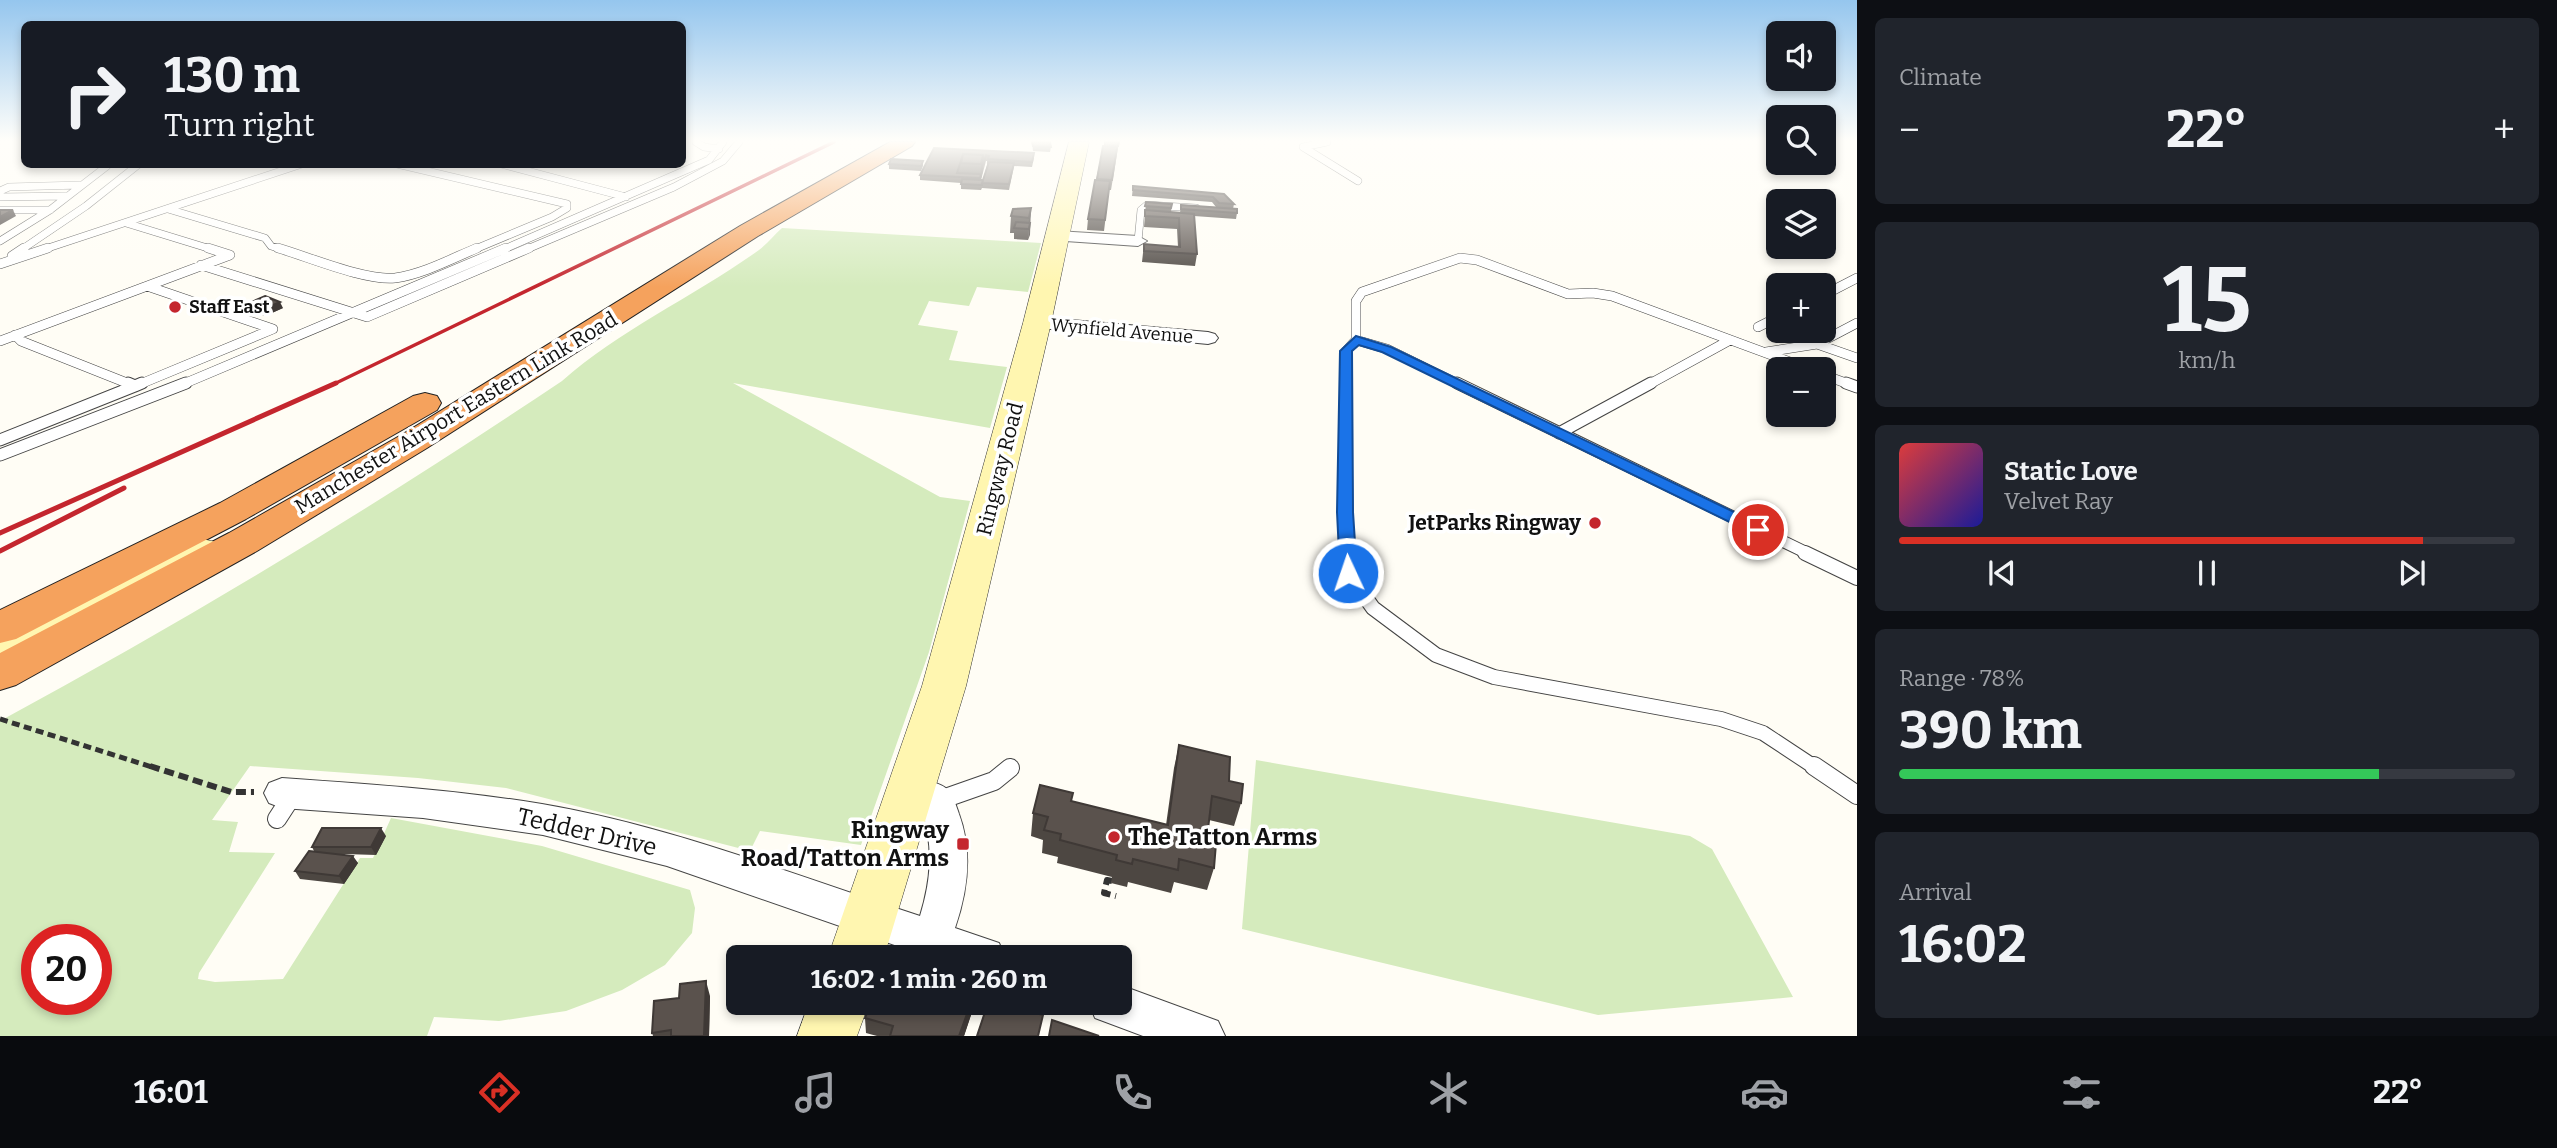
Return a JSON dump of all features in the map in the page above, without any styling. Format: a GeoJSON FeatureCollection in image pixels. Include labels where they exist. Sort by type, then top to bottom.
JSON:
{"type":"FeatureCollection","features":[{"type":"Feature","properties":{"kind":"highway","name":"Manchester Airport Eastern Link Road"},"geometry":{"type":"LineString","coordinates":[[0,628],[233,511],[326,460],[534,337],[796,190]]}},
{"type":"Feature","properties":{"kind":"highway","name":"Manchester Airport Eastern Link Road"},"geometry":{"type":"LineString","coordinates":[[0,673],[243,542],[415,441],[749,231],[820,190]]}},
{"type":"Feature","properties":{"kind":"street","name":"Ringway Road"},"geometry":{"type":"LineString","coordinates":[[864,937],[923,797],[947,673],[1037,323],[1068,190]]}},
{"type":"Feature","properties":{"kind":"street"},"geometry":{"type":"LineString","coordinates":[[1057,236],[1138,241]]}},
{"type":"Feature","properties":{"kind":"street","name":"Wynfield Avenue"},"geometry":{"type":"LineString","coordinates":[[1037,323],[1208,338]]}},
{"type":"Feature","properties":{"kind":"street"},"geometry":{"type":"LineString","coordinates":[[0,649],[146,576],[305,505]]}},
{"type":"Feature","properties":{"kind":"street"},"geometry":{"type":"LineString","coordinates":[[923,797],[948,841],[951,868],[947,895],[932,938]]}},
{"type":"Feature","properties":{"kind":"street","name":"Tedder Drive"},"geometry":{"type":"LineString","coordinates":[[284,803],[423,803],[543,820],[667,850],[864,937],[932,938],[952,945]]}},
{"type":"Feature","properties":{"kind":"street"},"geometry":{"type":"LineString","coordinates":[[1132,1011],[1203,1036]]}},
{"type":"Feature","properties":{"kind":"street"},"geometry":{"type":"LineString","coordinates":[[827,1036],[835,1015]]}},
{"type":"Feature","properties":{"kind":"lane"},"geometry":{"type":"LineString","coordinates":[[0,241],[4,236],[50,210],[74,190]]}},
{"type":"Feature","properties":{"kind":"lane"},"geometry":{"type":"LineString","coordinates":[[18,259],[12,256],[106,190]]}},
{"type":"Feature","properties":{"kind":"lane"},"geometry":{"type":"LineString","coordinates":[[0,264],[222,190]]}},
{"type":"Feature","properties":{"kind":"lane"},"geometry":{"type":"LineString","coordinates":[[168,209],[265,238],[271,246],[284,250],[373,277],[393,278],[417,273],[552,218],[567,208],[563,201],[515,190]]}},
{"type":"Feature","properties":{"kind":"lane"},"geometry":{"type":"LineString","coordinates":[[601,190],[626,197]]}},
{"type":"Feature","properties":{"kind":"lane"},"geometry":{"type":"LineString","coordinates":[[0,455],[162,393],[641,190]]}},
{"type":"Feature","properties":{"kind":"lane"},"geometry":{"type":"LineString","coordinates":[[201,265],[367,317],[666,190]]}},
{"type":"Feature","properties":{"kind":"lane"},"geometry":{"type":"LineString","coordinates":[[0,197],[67,196]]}},
{"type":"Feature","properties":{"kind":"lane"},"geometry":{"type":"LineString","coordinates":[[1138,241],[1141,211],[1147,205],[1200,208]]}},
{"type":"Feature","properties":{"kind":"lane"},"geometry":{"type":"LineString","coordinates":[[0,210],[50,210]]}},
{"type":"Feature","properties":{"kind":"lane"},"geometry":{"type":"LineString","coordinates":[[0,341],[230,255],[126,223]]}},
{"type":"Feature","properties":{"kind":"lane"},"geometry":{"type":"LineString","coordinates":[[1776,357],[1612,296],[1593,293],[1568,294],[1477,260],[1460,258],[1362,292],[1356,300],[1356,340],[1346,351],[1345,512],[1348,573],[1373,608],[1436,655],[1494,677],[1721,719],[1763,733],[1857,795]]}},
{"type":"Feature","properties":{"kind":"lane"},"geometry":{"type":"LineString","coordinates":[[1836,289],[1857,278]]}},
{"type":"Feature","properties":{"kind":"lane"},"geometry":{"type":"LineString","coordinates":[[0,440],[273,328],[148,286]]}},
{"type":"Feature","properties":{"kind":"lane"},"geometry":{"type":"LineString","coordinates":[[1758,327],[1766,323]]}},
{"type":"Feature","properties":{"kind":"lane"},"geometry":{"type":"LineString","coordinates":[[1762,352],[1817,344],[1857,323]]}},
{"type":"Feature","properties":{"kind":"lane"},"geometry":{"type":"LineString","coordinates":[[15,335],[21,341],[135,386]]}},
{"type":"Feature","properties":{"kind":"lane"},"geometry":{"type":"LineString","coordinates":[[1356,340],[1387,349],[1857,578]]}},
{"type":"Feature","properties":{"kind":"lane"},"geometry":{"type":"LineString","coordinates":[[1559,433],[1730,340]]}},
{"type":"Feature","properties":{"kind":"lane"},"geometry":{"type":"LineString","coordinates":[[1817,344],[1857,358]]}},
{"type":"Feature","properties":{"kind":"lane"},"geometry":{"type":"LineString","coordinates":[[1836,379],[1857,387]]}},
{"type":"Feature","properties":{"kind":"lane"},"geometry":{"type":"LineString","coordinates":[[923,797],[993,781],[1010,768]]}},
{"type":"Feature","properties":{"kind":"path"},"geometry":{"type":"LineString","coordinates":[[0,719],[231,792],[284,803]]}},
{"type":"Feature","properties":{"kind":"path"},"geometry":{"type":"LineString","coordinates":[[1112,881],[1107,880],[1104,893],[1116,896]]}},
{"type":"Feature","properties":{"kind":"green space"},"geometry":{"type":"Polygon","coordinates":[[[782,228],[1041,243],[1028,292],[977,287],[969,306],[929,301],[918,325],[958,331],[949,360],[1007,367],[990,428],[733,383],[940,497],[970,501],[929,652],[861,845],[760,831],[750,851],[506,788],[418,778],[250,766],[212,820],[238,822],[229,852],[275,853],[199,973],[198,979],[215,982],[283,979],[360,858],[373,858],[391,818],[542,846],[690,890],[695,908],[692,933],[665,965],[622,990],[566,1011],[499,1021],[434,1017],[427,1036],[0,1036],[0,721],[215,600],[355,515],[562,381],[633,329],[762,248],[782,228]]]}},
{"type":"Feature","properties":{"kind":"green space"},"geometry":{"type":"Polygon","coordinates":[[[1256,760],[1690,836],[1712,849],[1793,997],[1598,1015],[1242,929],[1256,760]]]}},
{"type":"Feature","properties":{"kind":"building"},"geometry":{"type":"Polygon","coordinates":[[[1093,190],[1109,190],[1105,220],[1088,219],[1093,190]]]}},
{"type":"Feature","properties":{"kind":"building"},"geometry":{"type":"Polygon","coordinates":[[[1137,190],[1224,194],[1234,204],[1219,203],[1213,197],[1137,190]]]}},
{"type":"Feature","properties":{"kind":"building"},"geometry":{"type":"Polygon","coordinates":[[[1146,202],[1172,204],[1171,208],[1145,206],[1146,202]]]}},
{"type":"Feature","properties":{"kind":"building"},"geometry":{"type":"Polygon","coordinates":[[[1181,205],[1237,209],[1237,213],[1181,209],[1181,205]]]}},
{"type":"Feature","properties":{"kind":"building"},"geometry":{"type":"Polygon","coordinates":[[[1031,208],[1029,218],[1011,216],[1013,209],[1031,208]]]}},
{"type":"Feature","properties":{"kind":"building"},"geometry":{"type":"Polygon","coordinates":[[[0,210],[13,210],[0,217],[0,210]]]}},
{"type":"Feature","properties":{"kind":"building"},"geometry":{"type":"Polygon","coordinates":[[[1145,210],[1194,214],[1197,254],[1144,251],[1144,244],[1180,247],[1179,218],[1145,216],[1145,210]]]}},
{"type":"Feature","properties":{"kind":"building"},"geometry":{"type":"Polygon","coordinates":[[[1016,222],[1030,223],[1029,229],[1014,228],[1016,222]]]}},
{"type":"Feature","properties":{"kind":"building"},"geometry":{"type":"Polygon","coordinates":[[[265,296],[280,302],[262,310],[247,304],[265,296]]]}},
{"type":"Feature","properties":{"kind":"building"},"geometry":{"type":"Polygon","coordinates":[[[1179,745],[1230,757],[1229,781],[1243,784],[1241,803],[1212,796],[1208,829],[1217,831],[1214,868],[1179,859],[1178,870],[1133,859],[1132,864],[1116,860],[1117,855],[1060,840],[1061,834],[1044,830],[1048,817],[1033,813],[1040,785],[1073,793],[1071,801],[1168,825],[1179,745]]]}},
{"type":"Feature","properties":{"kind":"building"},"geometry":{"type":"Polygon","coordinates":[[[322,828],[381,828],[371,847],[312,847],[322,828]]]}},
{"type":"Feature","properties":{"kind":"building"},"geometry":{"type":"Polygon","coordinates":[[[309,851],[353,856],[339,876],[295,871],[309,851]]]}},
{"type":"Feature","properties":{"kind":"building"},"geometry":{"type":"Polygon","coordinates":[[[706,981],[704,1036],[671,1036],[671,1030],[652,1033],[654,1001],[679,998],[680,984],[706,981]]]}},
{"type":"Feature","properties":{"kind":"building"},"geometry":{"type":"Polygon","coordinates":[[[866,1015],[967,1015],[959,1036],[890,1036],[893,1026],[865,1018],[866,1015]]]}},
{"type":"Feature","properties":{"kind":"building"},"geometry":{"type":"Polygon","coordinates":[[[984,1015],[1043,1015],[1038,1036],[977,1036],[984,1015]]]}},
{"type":"Feature","properties":{"kind":"building"},"geometry":{"type":"Polygon","coordinates":[[[1052,1020],[1099,1036],[1049,1036],[1052,1020]]]}},
{"type":"Feature","properties":{"kind":"railway"},"geometry":{"type":"LineString","coordinates":[[332,385],[734,190]]}},
{"type":"Feature","properties":{"kind":"railway"},"geometry":{"type":"LineString","coordinates":[[0,533],[336,383]]}},
{"type":"Feature","properties":{"kind":"railway"},"geometry":{"type":"LineString","coordinates":[[0,551],[124,488]]}},
{"type":"Feature","properties":{"kind":"place","name":"Staff East"},"geometry":{"type":"Point","coordinates":[175,307]}},
{"type":"Feature","properties":{"kind":"place","name":"JetParks Ringway"},"geometry":{"type":"Point","coordinates":[1595,523]}},
{"type":"Feature","properties":{"kind":"place","name":"The Tatton Arms"},"geometry":{"type":"Point","coordinates":[1114,837]}},
{"type":"Feature","properties":{"kind":"place","name":"Ringway Road/Tatton Arms"},"geometry":{"type":"Point","coordinates":[963,844]}},
{"type":"Feature","properties":{"kind":"route"},"geometry":{"type":"LineString","coordinates":[[1348,573],[1345,512],[1346,351],[1356,340],[1387,349],[1758,530]]}}]}
